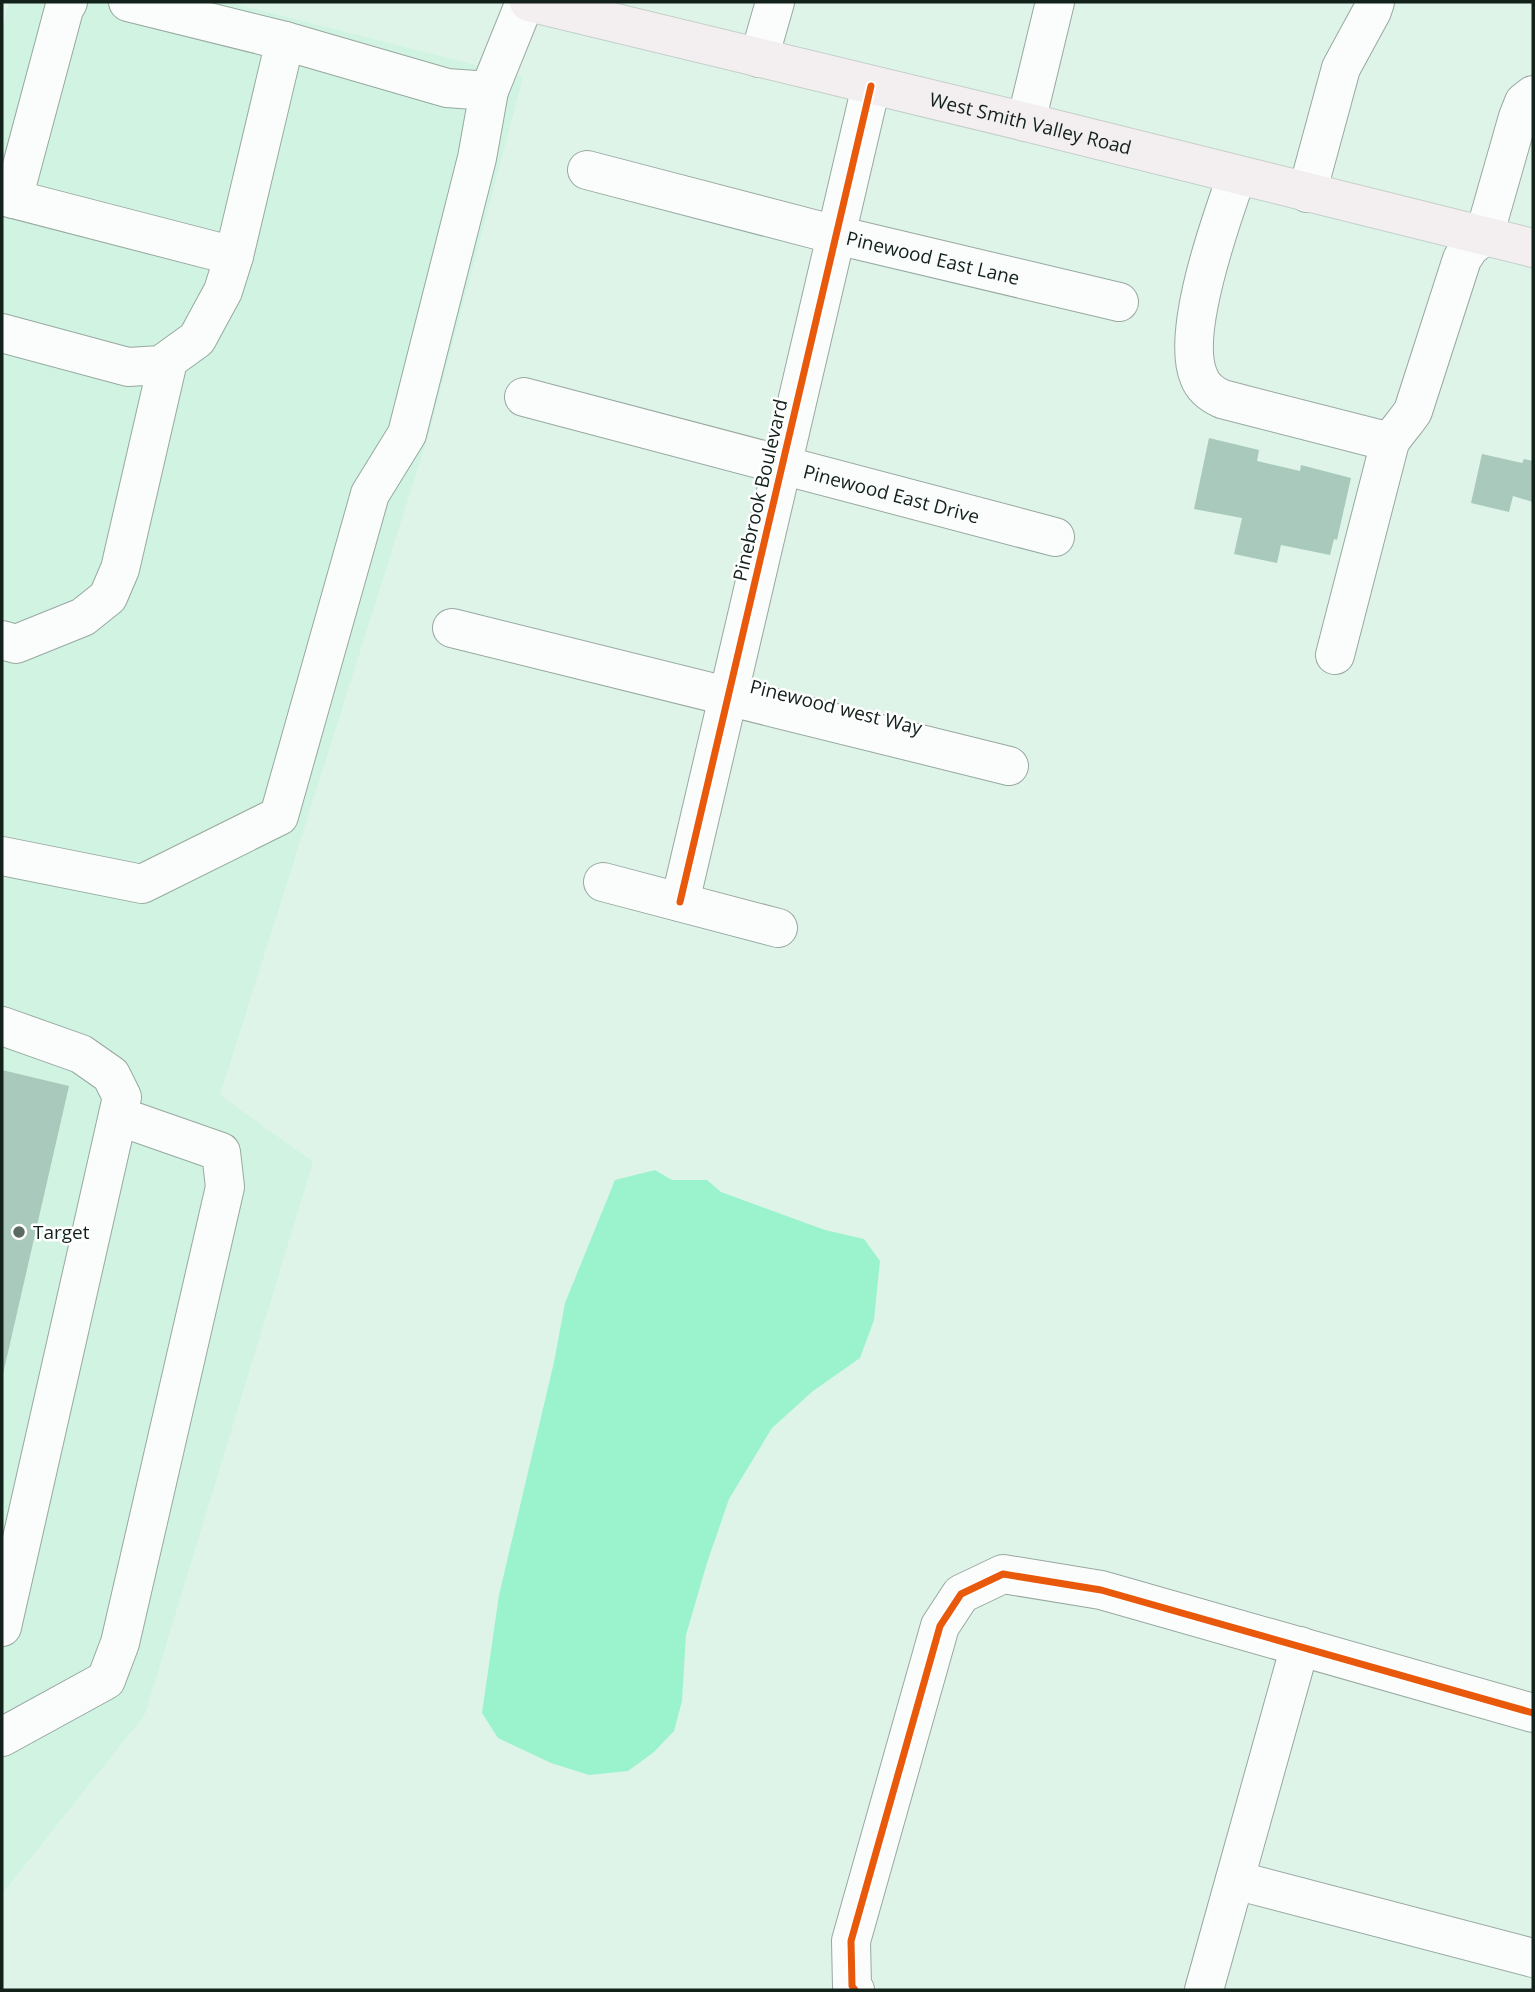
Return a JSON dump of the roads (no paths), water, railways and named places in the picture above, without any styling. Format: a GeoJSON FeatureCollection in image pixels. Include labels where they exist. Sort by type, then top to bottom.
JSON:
{"type":"FeatureCollection","features":[{"type":"Feature","properties":{"kind":"main road","name":"West Smith Valley Road"},"geometry":{"type":"LineString","coordinates":[[527,2],[1533,248]]}},
{"type":"Feature","properties":{"kind":"street"},"geometry":{"type":"LineString","coordinates":[[68,2],[8,197],[234,256]]}},
{"type":"Feature","properties":{"kind":"street"},"geometry":{"type":"LineString","coordinates":[[128,2],[285,41],[447,88],[489,91]]}},
{"type":"Feature","properties":{"kind":"street"},"geometry":{"type":"LineString","coordinates":[[2,856],[142,884],[279,816],[370,494],[407,434],[477,158],[489,91],[527,2]]}},
{"type":"Feature","properties":{"kind":"street"},"geometry":{"type":"LineString","coordinates":[[759,58],[775,2]]}},
{"type":"Feature","properties":{"kind":"street"},"geometry":{"type":"LineString","coordinates":[[1026,122],[1055,2]]}},
{"type":"Feature","properties":{"kind":"street"},"geometry":{"type":"LineString","coordinates":[[1307,193],[1341,68],[1367,21],[1374,2]]}},
{"type":"Feature","properties":{"kind":"street"},"geometry":{"type":"LineString","coordinates":[[2,333],[128,367],[160,365],[197,339],[223,291],[234,256],[285,41]]}},
{"type":"Feature","properties":{"kind":"street","name":"Pinebrook Boulevard"},"geometry":{"type":"LineString","coordinates":[[680,902],[871,86]]}},
{"type":"Feature","properties":{"kind":"street"},"geometry":{"type":"LineString","coordinates":[[1335,655],[1390,442],[1413,411],[1462,259],[1470,247],[1484,236],[1518,117],[1524,102],[1533,96]]}},
{"type":"Feature","properties":{"kind":"street","name":"Pinewood East Lane"},"geometry":{"type":"LineString","coordinates":[[587,170],[836,235],[1119,302]]}},
{"type":"Feature","properties":{"kind":"street"},"geometry":{"type":"LineString","coordinates":[[1237,175],[1209,261],[1197,314],[1195,362],[1197,375],[1203,386],[1222,399],[1390,442]]}},
{"type":"Feature","properties":{"kind":"street"},"geometry":{"type":"LineString","coordinates":[[2,640],[16,644],[52,631],[83,617],[108,597],[120,569],[168,361]]}},
{"type":"Feature","properties":{"kind":"street","name":"Pinewood East Drive"},"geometry":{"type":"LineString","coordinates":[[524,397],[1055,537]]}},
{"type":"Feature","properties":{"kind":"street","name":"Pinewood west Way"},"geometry":{"type":"LineString","coordinates":[[452,628],[1009,766]]}},
{"type":"Feature","properties":{"kind":"street"},"geometry":{"type":"LineString","coordinates":[[603,883],[778,928]]}},
{"type":"Feature","properties":{"kind":"street"},"geometry":{"type":"LineString","coordinates":[[2,1026],[81,1054],[111,1075],[122,1097],[2,1627]]}},
{"type":"Feature","properties":{"kind":"street"},"geometry":{"type":"LineString","coordinates":[[2,1737],[106,1680],[120,1643],[225,1187],[221,1152],[118,1116]]}},
{"type":"Feature","properties":{"kind":"street"},"geometry":{"type":"LineString","coordinates":[[855,1990],[852,1986],[852,1941],[855,1928],[940,1626],[961,1594],[1003,1574],[1101,1590],[1533,1713]]}},
{"type":"Feature","properties":{"kind":"street"},"geometry":{"type":"LineString","coordinates":[[1204,1990],[1300,1646]]}},
{"type":"Feature","properties":{"kind":"street"},"geometry":{"type":"LineString","coordinates":[[1235,1880],[1533,1958]]}},
{"type":"Feature","properties":{"kind":"place","name":"Target"},"geometry":{"type":"Point","coordinates":[19,1232]}}]}
